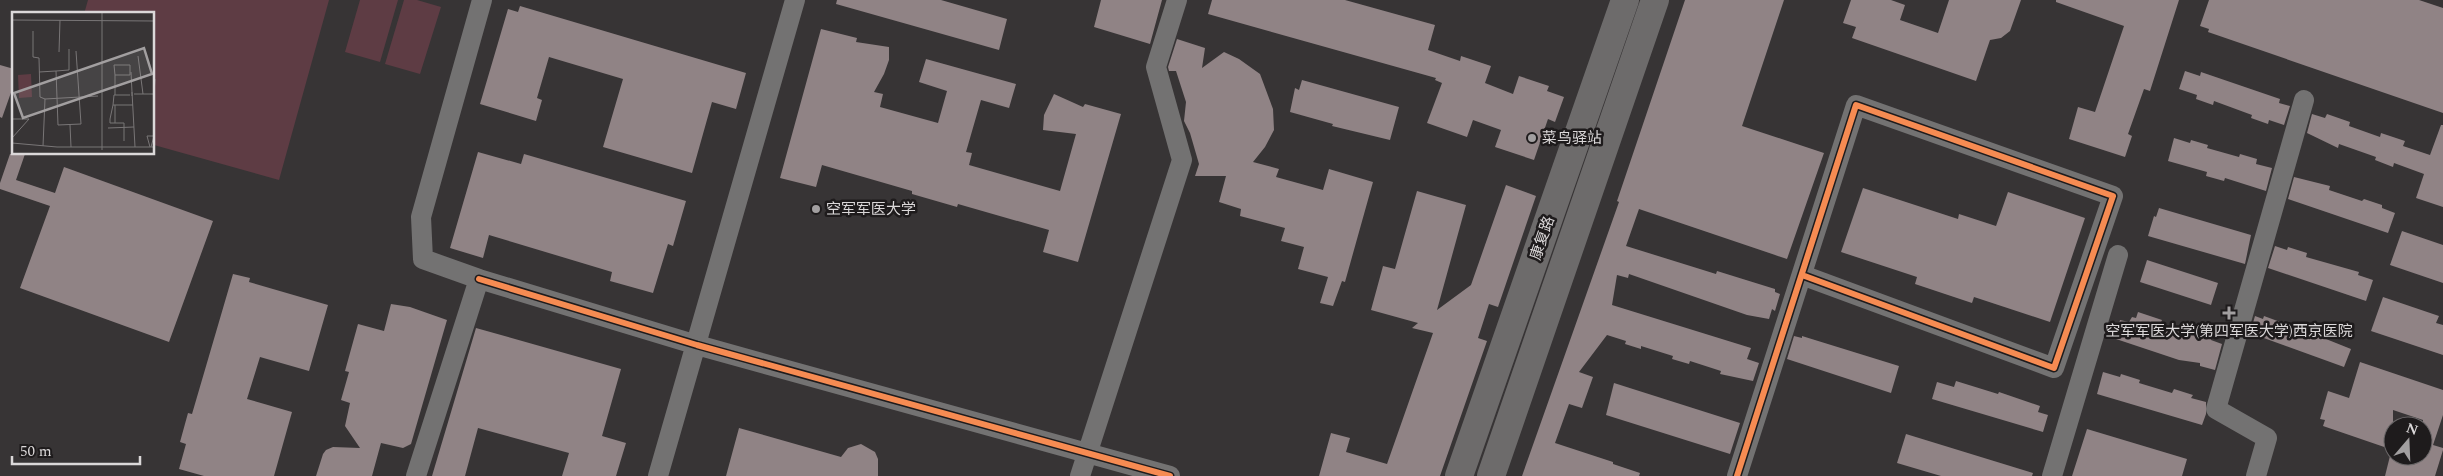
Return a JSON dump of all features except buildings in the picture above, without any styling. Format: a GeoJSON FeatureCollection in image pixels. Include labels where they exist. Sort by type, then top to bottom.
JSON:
{"type":"FeatureCollection","features":[{"type":"Feature","properties":{"kind":"main road","name":"康复路"},"geometry":{"type":"LineString","coordinates":[[1459,476],[1625,0]]}},
{"type":"Feature","properties":{"kind":"main road","name":"康复路"},"geometry":{"type":"LineString","coordinates":[[1491,476],[1655,0]]}},
{"type":"Feature","properties":{"kind":"street"},"geometry":{"type":"LineString","coordinates":[[482,0],[421,218],[423,260],[479,280],[697,345],[1170,476]]}},
{"type":"Feature","properties":{"kind":"street"},"geometry":{"type":"LineString","coordinates":[[658,476],[795,0]]}},
{"type":"Feature","properties":{"kind":"street"},"geometry":{"type":"LineString","coordinates":[[1080,476],[1086,452],[1182,160],[1156,66],[1177,0]]}},
{"type":"Feature","properties":{"kind":"street"},"geometry":{"type":"LineString","coordinates":[[2256,476],[2267,438],[2216,409],[2304,100]]}},
{"type":"Feature","properties":{"kind":"street"},"geometry":{"type":"LineString","coordinates":[[1737,476],[1856,105],[2113,196],[2054,368],[1802,275]]}},
{"type":"Feature","properties":{"kind":"street"},"geometry":{"type":"LineString","coordinates":[[2052,476],[2118,255]]}},
{"type":"Feature","properties":{"kind":"street"},"geometry":{"type":"LineString","coordinates":[[416,476],[479,280]]}},
{"type":"Feature","properties":{"kind":"shaded area"},"geometry":{"type":"Polygon","coordinates":[[[88,0],[329,0],[279,180],[155,145],[155,12],[85,12],[88,0]]]}},
{"type":"Feature","properties":{"kind":"shaded area"},"geometry":{"type":"Polygon","coordinates":[[[360,0],[398,0],[380,62],[345,52],[360,0]]]}},
{"type":"Feature","properties":{"kind":"shaded area"},"geometry":{"type":"Polygon","coordinates":[[[404,0],[417,0],[441,7],[420,74],[385,64],[404,0]]]}},
{"type":"Feature","properties":{"kind":"cycle path"},"geometry":{"type":"LineString","coordinates":[[1737,476],[1856,105],[2113,196],[2054,368],[1802,275]]}},
{"type":"Feature","properties":{"kind":"cycle path"},"geometry":{"type":"LineString","coordinates":[[479,279],[697,345],[1170,476]]}},
{"type":"Feature","properties":{"kind":"place","name":"菜鸟驿站"},"geometry":{"type":"Point","coordinates":[1532,138]}},
{"type":"Feature","properties":{"kind":"place","name":"空军军医大学"},"geometry":{"type":"Point","coordinates":[816,209]}},
{"type":"Feature","properties":{"kind":"place","name":"空军军医大学(第四军医大学)西京医院"},"geometry":{"type":"Point","coordinates":[2229,313]}}]}
